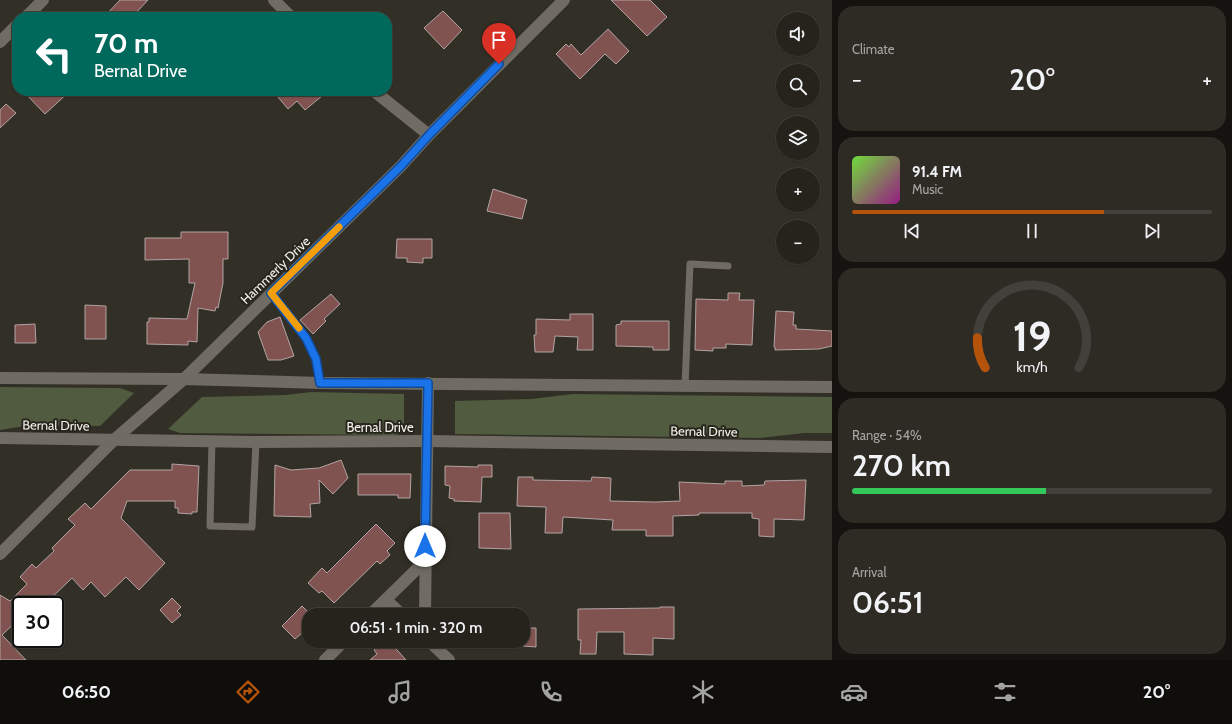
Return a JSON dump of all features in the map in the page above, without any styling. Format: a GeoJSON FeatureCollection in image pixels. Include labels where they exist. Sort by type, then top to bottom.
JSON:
{"type":"FeatureCollection","features":[{"type":"Feature","properties":{"kind":"street"},"geometry":{"type":"LineString","coordinates":[[31,12],[43,0]]}},
{"type":"Feature","properties":{"kind":"street"},"geometry":{"type":"LineString","coordinates":[[274,0],[286,12]]}},
{"type":"Feature","properties":{"kind":"street","name":"Hammerly Drive"},"geometry":{"type":"LineString","coordinates":[[0,554],[116,439],[184,380],[401,166],[429,135],[564,0]]}},
{"type":"Feature","properties":{"kind":"street"},"geometry":{"type":"LineString","coordinates":[[0,42],[12,31]]}},
{"type":"Feature","properties":{"kind":"street"},"geometry":{"type":"LineString","coordinates":[[380,96],[429,135]]}},
{"type":"Feature","properties":{"kind":"street"},"geometry":{"type":"LineString","coordinates":[[0,378],[320,383],[832,387]]}},
{"type":"Feature","properties":{"kind":"street"},"geometry":{"type":"LineString","coordinates":[[425,608],[426,441],[428,383]]}},
{"type":"Feature","properties":{"kind":"street","name":"Bernal Drive"},"geometry":{"type":"LineString","coordinates":[[0,438],[212,440],[256,442],[426,441],[832,448]]}},
{"type":"Feature","properties":{"kind":"street"},"geometry":{"type":"LineString","coordinates":[[377,608],[425,561]]}},
{"type":"Feature","properties":{"kind":"street"},"geometry":{"type":"LineString","coordinates":[[386,600],[395,608]]}},
{"type":"Feature","properties":{"kind":"street"},"geometry":{"type":"LineString","coordinates":[[325,660],[337,648]]}},
{"type":"Feature","properties":{"kind":"street"},"geometry":{"type":"LineString","coordinates":[[436,648],[448,660]]}},
{"type":"Feature","properties":{"kind":"lane"},"geometry":{"type":"LineString","coordinates":[[685,386],[690,264],[728,266]]}},
{"type":"Feature","properties":{"kind":"lane"},"geometry":{"type":"LineString","coordinates":[[271,293],[306,338],[316,359],[320,383]]}},
{"type":"Feature","properties":{"kind":"lane"},"geometry":{"type":"LineString","coordinates":[[212,440],[210,526],[252,527],[256,442]]}},
{"type":"Feature","properties":{"kind":"green space"},"geometry":{"type":"Polygon","coordinates":[[[0,387],[120,388],[134,393],[100,426],[31,425],[0,430],[0,387]]]}},
{"type":"Feature","properties":{"kind":"green space"},"geometry":{"type":"Polygon","coordinates":[[[311,392],[404,394],[404,433],[395,435],[180,433],[168,429],[202,397],[285,395],[311,392]]]}},
{"type":"Feature","properties":{"kind":"green space"},"geometry":{"type":"Polygon","coordinates":[[[573,394],[832,397],[832,433],[804,433],[760,438],[455,434],[455,401],[531,399],[573,394]]]}},
{"type":"Feature","properties":{"kind":"building"},"geometry":{"type":"Polygon","coordinates":[[[120,0],[148,0],[137,12],[109,12],[120,0]]]}},
{"type":"Feature","properties":{"kind":"building"},"geometry":{"type":"Polygon","coordinates":[[[611,0],[650,0],[667,17],[647,36],[611,0]]]}},
{"type":"Feature","properties":{"kind":"building"},"geometry":{"type":"Polygon","coordinates":[[[443,11],[462,30],[444,49],[424,28],[443,11]]]}},
{"type":"Feature","properties":{"kind":"building"},"geometry":{"type":"Polygon","coordinates":[[[608,29],[629,51],[616,64],[605,54],[580,79],[556,54],[566,44],[569,47],[571,44],[581,55],[608,29]]]}},
{"type":"Feature","properties":{"kind":"building"},"geometry":{"type":"Polygon","coordinates":[[[28,96],[65,96],[45,114],[28,96]]]}},
{"type":"Feature","properties":{"kind":"building"},"geometry":{"type":"Polygon","coordinates":[[[277,96],[322,96],[305,110],[297,101],[288,109],[277,96]]]}},
{"type":"Feature","properties":{"kind":"building"},"geometry":{"type":"Polygon","coordinates":[[[6,104],[16,113],[0,128],[0,110],[6,104]]]}},
{"type":"Feature","properties":{"kind":"building"},"geometry":{"type":"Polygon","coordinates":[[[493,189],[527,200],[522,219],[487,211],[493,189]]]}},
{"type":"Feature","properties":{"kind":"building"},"geometry":{"type":"Polygon","coordinates":[[[181,232],[228,232],[228,259],[223,259],[223,283],[218,308],[216,307],[215,311],[198,308],[197,342],[188,341],[188,345],[147,344],[147,322],[149,322],[149,318],[187,319],[195,283],[189,283],[189,259],[145,260],[145,238],[181,238],[181,232]]]}},
{"type":"Feature","properties":{"kind":"building"},"geometry":{"type":"Polygon","coordinates":[[[397,239],[432,239],[432,258],[423,258],[423,263],[407,262],[407,258],[396,258],[397,239]]]}},
{"type":"Feature","properties":{"kind":"building"},"geometry":{"type":"Polygon","coordinates":[[[728,293],[740,293],[739,300],[754,300],[752,345],[726,344],[726,348],[713,348],[713,351],[695,350],[696,299],[728,300],[728,293]]]}},
{"type":"Feature","properties":{"kind":"building"},"geometry":{"type":"Polygon","coordinates":[[[331,294],[340,304],[324,319],[326,321],[313,334],[300,320],[331,294]]]}},
{"type":"Feature","properties":{"kind":"building"},"geometry":{"type":"Polygon","coordinates":[[[85,305],[106,306],[106,339],[85,339],[85,305]]]}},
{"type":"Feature","properties":{"kind":"building"},"geometry":{"type":"Polygon","coordinates":[[[776,311],[794,312],[793,325],[796,325],[796,329],[832,331],[832,346],[819,349],[775,350],[776,311]]]}},
{"type":"Feature","properties":{"kind":"building"},"geometry":{"type":"Polygon","coordinates":[[[570,314],[593,314],[593,350],[577,350],[578,337],[555,336],[553,352],[535,352],[534,335],[536,335],[536,319],[570,320],[570,314]]]}},
{"type":"Feature","properties":{"kind":"building"},"geometry":{"type":"Polygon","coordinates":[[[280,317],[294,356],[281,360],[268,360],[258,332],[267,322],[280,317]]]}},
{"type":"Feature","properties":{"kind":"building"},"geometry":{"type":"Polygon","coordinates":[[[621,321],[669,321],[669,350],[653,350],[653,347],[616,346],[616,325],[621,324],[621,321]]]}},
{"type":"Feature","properties":{"kind":"building"},"geometry":{"type":"Polygon","coordinates":[[[35,324],[36,343],[15,343],[15,325],[35,324]]]}},
{"type":"Feature","properties":{"kind":"building"},"geometry":{"type":"Polygon","coordinates":[[[341,460],[348,478],[333,494],[319,480],[320,503],[310,504],[311,517],[274,516],[275,465],[291,470],[319,468],[341,460]]]}},
{"type":"Feature","properties":{"kind":"building"},"geometry":{"type":"Polygon","coordinates":[[[172,464],[199,466],[197,512],[192,512],[192,514],[178,513],[178,508],[175,508],[175,501],[127,501],[121,518],[165,563],[139,590],[126,577],[105,597],[91,582],[83,590],[72,578],[53,596],[15,596],[27,584],[20,577],[32,564],[36,568],[54,551],[52,548],[75,525],[68,519],[85,503],[91,509],[130,470],[172,470],[172,464]]]}},
{"type":"Feature","properties":{"kind":"building"},"geometry":{"type":"Polygon","coordinates":[[[478,465],[492,465],[492,477],[482,477],[481,502],[454,501],[454,499],[449,498],[450,486],[445,485],[445,466],[478,467],[478,465]]]}},
{"type":"Feature","properties":{"kind":"building"},"geometry":{"type":"Polygon","coordinates":[[[358,474],[411,474],[410,498],[398,498],[398,495],[358,495],[358,474]]]}},
{"type":"Feature","properties":{"kind":"building"},"geometry":{"type":"Polygon","coordinates":[[[518,477],[533,477],[533,480],[591,481],[592,477],[611,478],[610,501],[655,502],[680,501],[679,482],[725,484],[725,481],[742,481],[742,486],[764,485],[765,481],[806,480],[804,520],[774,519],[774,537],[759,536],[759,519],[752,518],[752,513],[699,513],[699,515],[673,516],[673,536],[646,536],[646,530],[612,530],[613,520],[563,517],[562,533],[545,533],[546,507],[517,506],[518,477]]]}},
{"type":"Feature","properties":{"kind":"building"},"geometry":{"type":"Polygon","coordinates":[[[479,513],[510,513],[511,549],[479,548],[479,513]]]}},
{"type":"Feature","properties":{"kind":"building"},"geometry":{"type":"Polygon","coordinates":[[[376,524],[395,543],[387,551],[390,555],[380,564],[377,561],[334,603],[322,591],[319,593],[308,583],[322,568],[327,573],[376,524]]]}},
{"type":"Feature","properties":{"kind":"building"},"geometry":{"type":"Polygon","coordinates":[[[0,595],[10,601],[12,599],[12,626],[2,635],[12,645],[12,648],[14,648],[26,660],[0,660],[0,595]]]}},
{"type":"Feature","properties":{"kind":"building"},"geometry":{"type":"Polygon","coordinates":[[[172,598],[181,607],[177,611],[181,615],[172,623],[160,610],[172,598]]]}},
{"type":"Feature","properties":{"kind":"building"},"geometry":{"type":"Polygon","coordinates":[[[302,606],[304,608],[302,608],[302,633],[295,639],[282,626],[302,606]]]}},
{"type":"Feature","properties":{"kind":"building"},"geometry":{"type":"Polygon","coordinates":[[[674,607],[674,639],[653,638],[653,655],[624,654],[624,632],[597,632],[596,654],[580,654],[581,640],[578,640],[578,609],[674,607]]]}},
{"type":"Feature","properties":{"kind":"building"},"geometry":{"type":"Polygon","coordinates":[[[530,628],[536,628],[536,647],[530,647],[530,628]]]}},
{"type":"Feature","properties":{"kind":"building"},"geometry":{"type":"Polygon","coordinates":[[[376,648],[395,648],[406,660],[370,660],[377,654],[374,650],[376,648]]]}},
{"type":"Feature","properties":{"kind":"slow traffic"},"geometry":{"type":"LineString","coordinates":[[299,328],[283,306],[271,293],[339,227]]}},
{"type":"Feature","properties":{"kind":"route"},"geometry":{"type":"LineString","coordinates":[[425,546],[428,383],[320,383],[316,359],[306,338],[283,306],[271,293],[401,166],[429,135],[499,64]]}}]}
